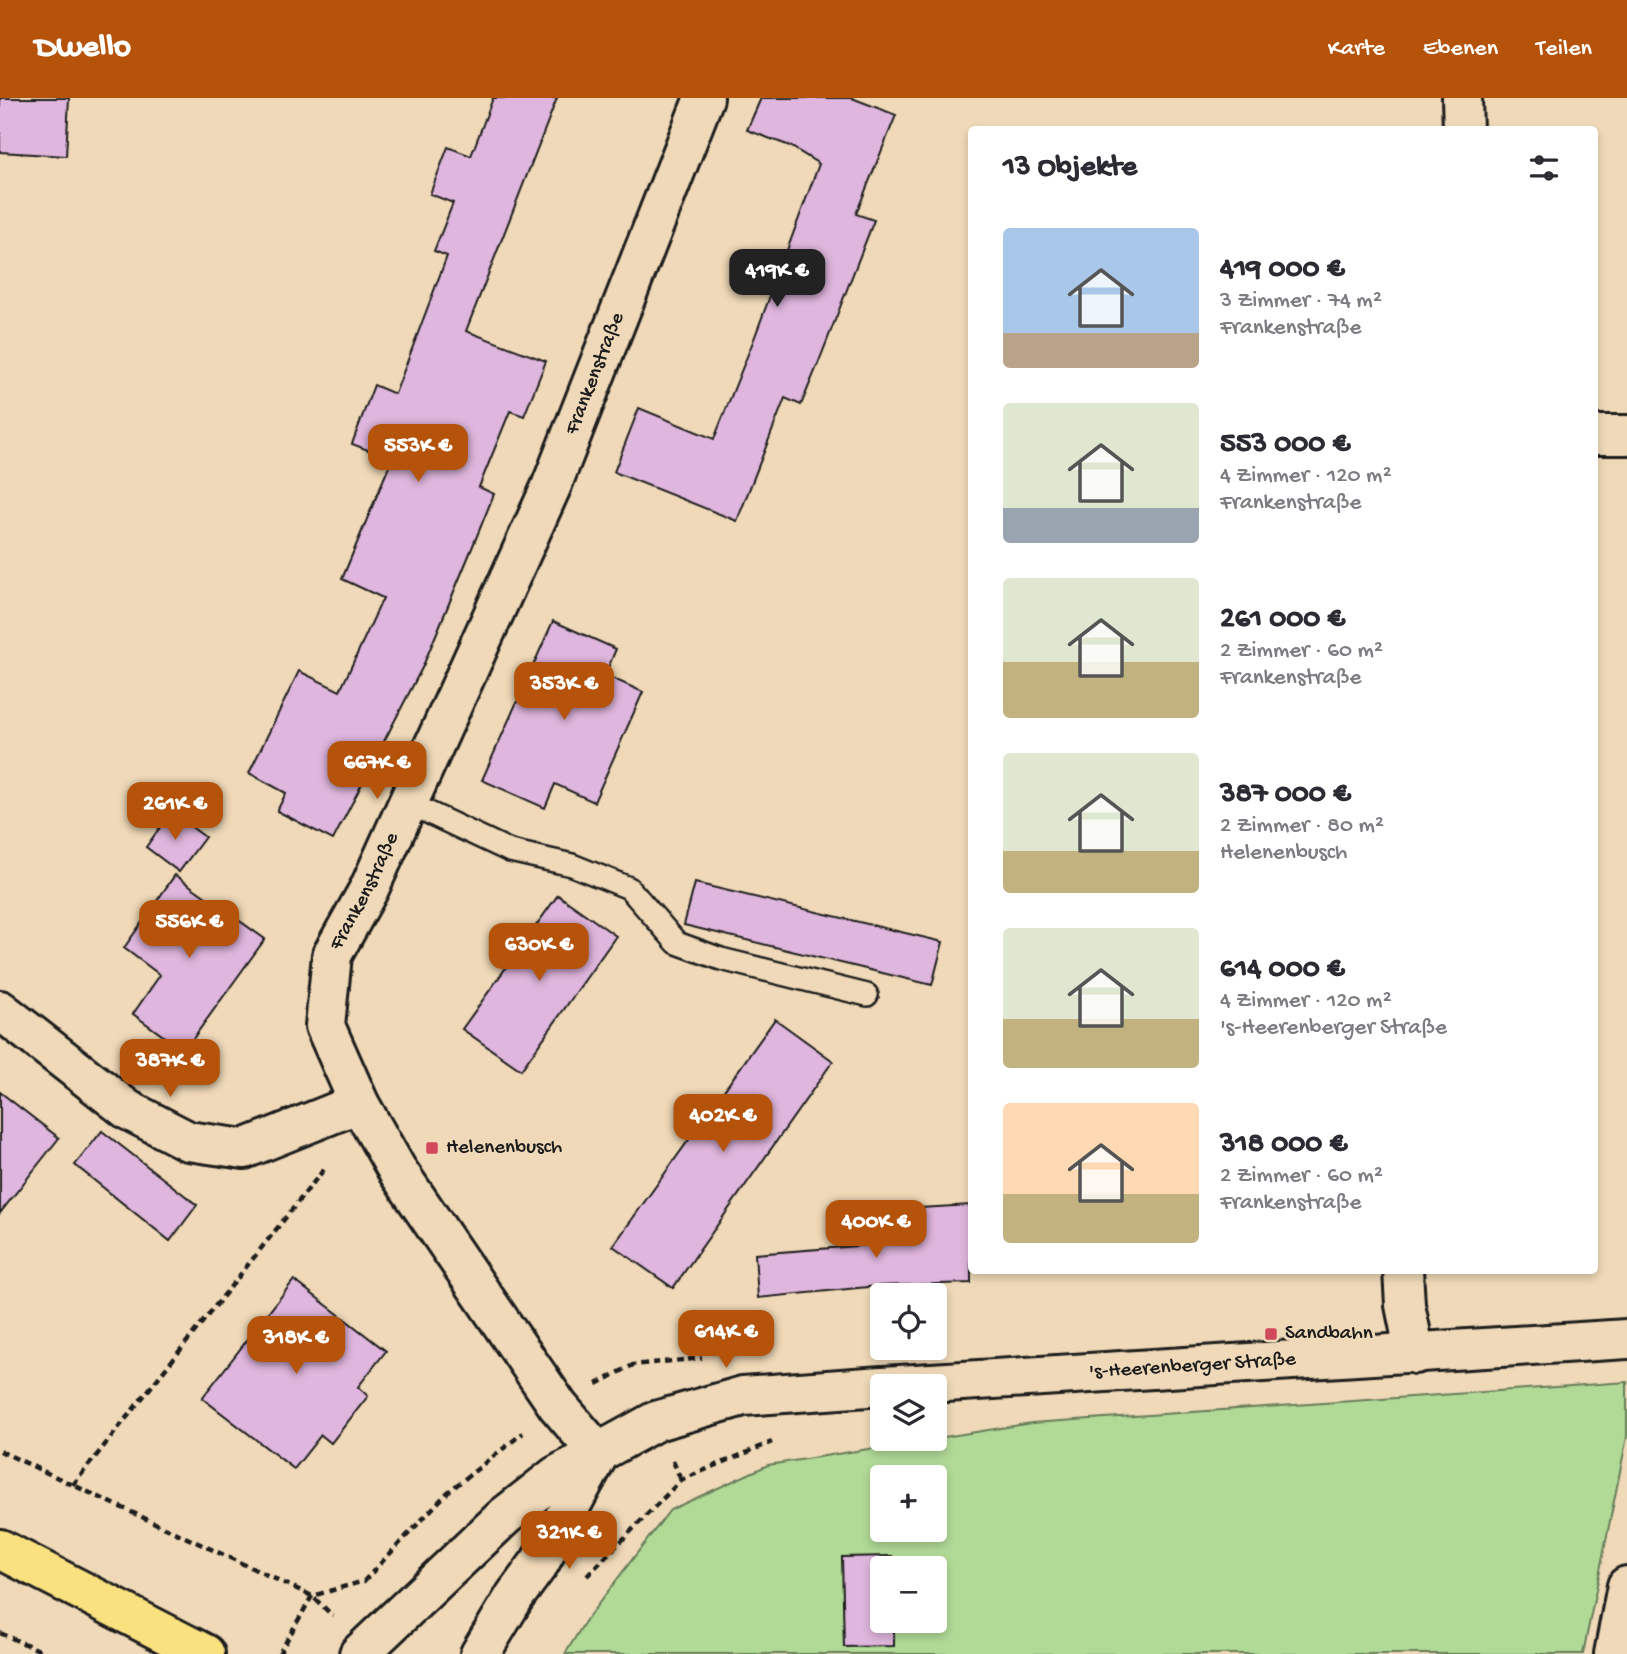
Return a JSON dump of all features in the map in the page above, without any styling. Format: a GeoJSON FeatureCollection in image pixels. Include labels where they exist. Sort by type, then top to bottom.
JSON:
{"type":"FeatureCollection","features":[{"type":"Feature","properties":{"kind":"main road"},"geometry":{"type":"LineString","coordinates":[[0,1549],[205,1654]]}},
{"type":"Feature","properties":{"kind":"street","name":"Frankenstraße"},"geometry":{"type":"LineString","coordinates":[[599,1454],[558,1406],[397,1170],[359,1103],[325,1026],[332,956],[369,889],[551,487],[704,98]]}},
{"type":"Feature","properties":{"kind":"street"},"geometry":{"type":"LineString","coordinates":[[1462,98],[1463,126]]}},
{"type":"Feature","properties":{"kind":"street"},"geometry":{"type":"LineString","coordinates":[[1598,435],[1627,435]]}},
{"type":"Feature","properties":{"kind":"street"},"geometry":{"type":"LineString","coordinates":[[0,1010],[128,1110],[188,1141],[244,1149],[359,1103]]}},
{"type":"Feature","properties":{"kind":"street"},"geometry":{"type":"LineString","coordinates":[[1403,1274],[1405,1305],[1415,1354]]}},
{"type":"Feature","properties":{"kind":"street","name":"'s-Heerenberger Straße"},"geometry":{"type":"LineString","coordinates":[[947,1382],[1627,1339]]}},
{"type":"Feature","properties":{"kind":"street","name":"'s-Heerenberger Straße"},"geometry":{"type":"LineString","coordinates":[[359,1654],[505,1516],[556,1476],[656,1421],[743,1396],[870,1387]]}},
{"type":"Feature","properties":{"kind":"street"},"geometry":{"type":"LineString","coordinates":[[480,1654],[514,1596],[540,1562],[599,1454]]}},
{"type":"Feature","properties":{"kind":"street"},"geometry":{"type":"LineString","coordinates":[[1614,1654],[1627,1587]]}},
{"type":"Feature","properties":{"kind":"lane"},"geometry":{"type":"LineString","coordinates":[[408,803],[510,851],[572,865],[629,888],[677,943],[721,960],[867,995]]}},
{"type":"Feature","properties":{"kind":"path"},"geometry":{"type":"LineString","coordinates":[[73,1485],[327,1166]]}},
{"type":"Feature","properties":{"kind":"path"},"geometry":{"type":"LineString","coordinates":[[0,1451],[312,1596],[364,1581],[448,1492],[558,1406]]}},
{"type":"Feature","properties":{"kind":"path"},"geometry":{"type":"LineString","coordinates":[[583,1579],[681,1480],[768,1443],[781,1441]]}},
{"type":"Feature","properties":{"kind":"path"},"geometry":{"type":"LineString","coordinates":[[279,1654],[312,1596]]}},
{"type":"Feature","properties":{"kind":"path"},"geometry":{"type":"LineString","coordinates":[[0,1633],[48,1654]]}},
{"type":"Feature","properties":{"kind":"green space"},"geometry":{"type":"Polygon","coordinates":[[[1627,1382],[1627,1437],[1583,1654],[565,1654],[586,1620],[670,1510],[768,1465],[870,1449],[870,1451],[947,1451],[947,1437],[1032,1423],[1627,1382]]]}},
{"type":"Feature","properties":{"kind":"building"},"geometry":{"type":"Polygon","coordinates":[[[0,98],[69,98],[66,156],[0,152],[0,98]]]}},
{"type":"Feature","properties":{"kind":"building"},"geometry":{"type":"Polygon","coordinates":[[[493,98],[557,98],[466,331],[546,361],[524,416],[510,411],[479,487],[494,494],[470,553],[423,666],[333,840],[277,811],[286,793],[249,773],[299,671],[340,691],[383,598],[342,579],[392,459],[352,444],[374,385],[395,394],[447,256],[434,251],[453,203],[430,194],[448,147],[471,156],[493,98]]]}},
{"type":"Feature","properties":{"kind":"building"},"geometry":{"type":"Polygon","coordinates":[[[761,98],[852,98],[896,115],[856,214],[874,220],[818,364],[801,405],[785,398],[737,521],[614,472],[639,408],[714,439],[754,339],[819,164],[790,146],[747,130],[761,98]]]}},
{"type":"Feature","properties":{"kind":"building"},"geometry":{"type":"Polygon","coordinates":[[[553,621],[616,649],[605,675],[643,692],[594,802],[555,784],[545,808],[482,780],[553,621]]]}},
{"type":"Feature","properties":{"kind":"building"},"geometry":{"type":"Polygon","coordinates":[[[171,812],[205,837],[179,872],[146,847],[171,812]]]}},
{"type":"Feature","properties":{"kind":"building"},"geometry":{"type":"Polygon","coordinates":[[[175,875],[265,939],[184,1051],[133,1014],[160,975],[124,948],[175,875]]]}},
{"type":"Feature","properties":{"kind":"building"},"geometry":{"type":"Polygon","coordinates":[[[695,883],[943,942],[932,985],[684,925],[695,883]]]}},
{"type":"Feature","properties":{"kind":"building"},"geometry":{"type":"Polygon","coordinates":[[[558,895],[616,936],[521,1070],[462,1029],[558,895]]]}},
{"type":"Feature","properties":{"kind":"building"},"geometry":{"type":"Polygon","coordinates":[[[775,1019],[833,1061],[673,1288],[613,1246],[775,1019]]]}},
{"type":"Feature","properties":{"kind":"building"},"geometry":{"type":"Polygon","coordinates":[[[0,1092],[59,1138],[0,1213],[0,1092]]]}},
{"type":"Feature","properties":{"kind":"building"},"geometry":{"type":"Polygon","coordinates":[[[102,1131],[197,1205],[170,1241],[75,1165],[102,1131]]]}},
{"type":"Feature","properties":{"kind":"building"},"geometry":{"type":"Polygon","coordinates":[[[968,1205],[968,1274],[971,1274],[971,1283],[870,1283],[870,1287],[758,1298],[755,1254],[921,1241],[920,1208],[968,1205]]]}},
{"type":"Feature","properties":{"kind":"building"},"geometry":{"type":"Polygon","coordinates":[[[294,1280],[386,1351],[358,1387],[368,1396],[331,1443],[321,1435],[294,1469],[202,1398],[294,1280]]]}},
{"type":"Feature","properties":{"kind":"building"},"geometry":{"type":"Polygon","coordinates":[[[870,1556],[870,1633],[894,1633],[894,1646],[844,1647],[842,1557],[870,1556]]]}},
{"type":"Feature","properties":{"kind":"place","name":"Helenenbusch"},"geometry":{"type":"Point","coordinates":[432,1148]}},
{"type":"Feature","properties":{"kind":"place","name":"Sandbahn"},"geometry":{"type":"Point","coordinates":[1271,1334]}}]}
